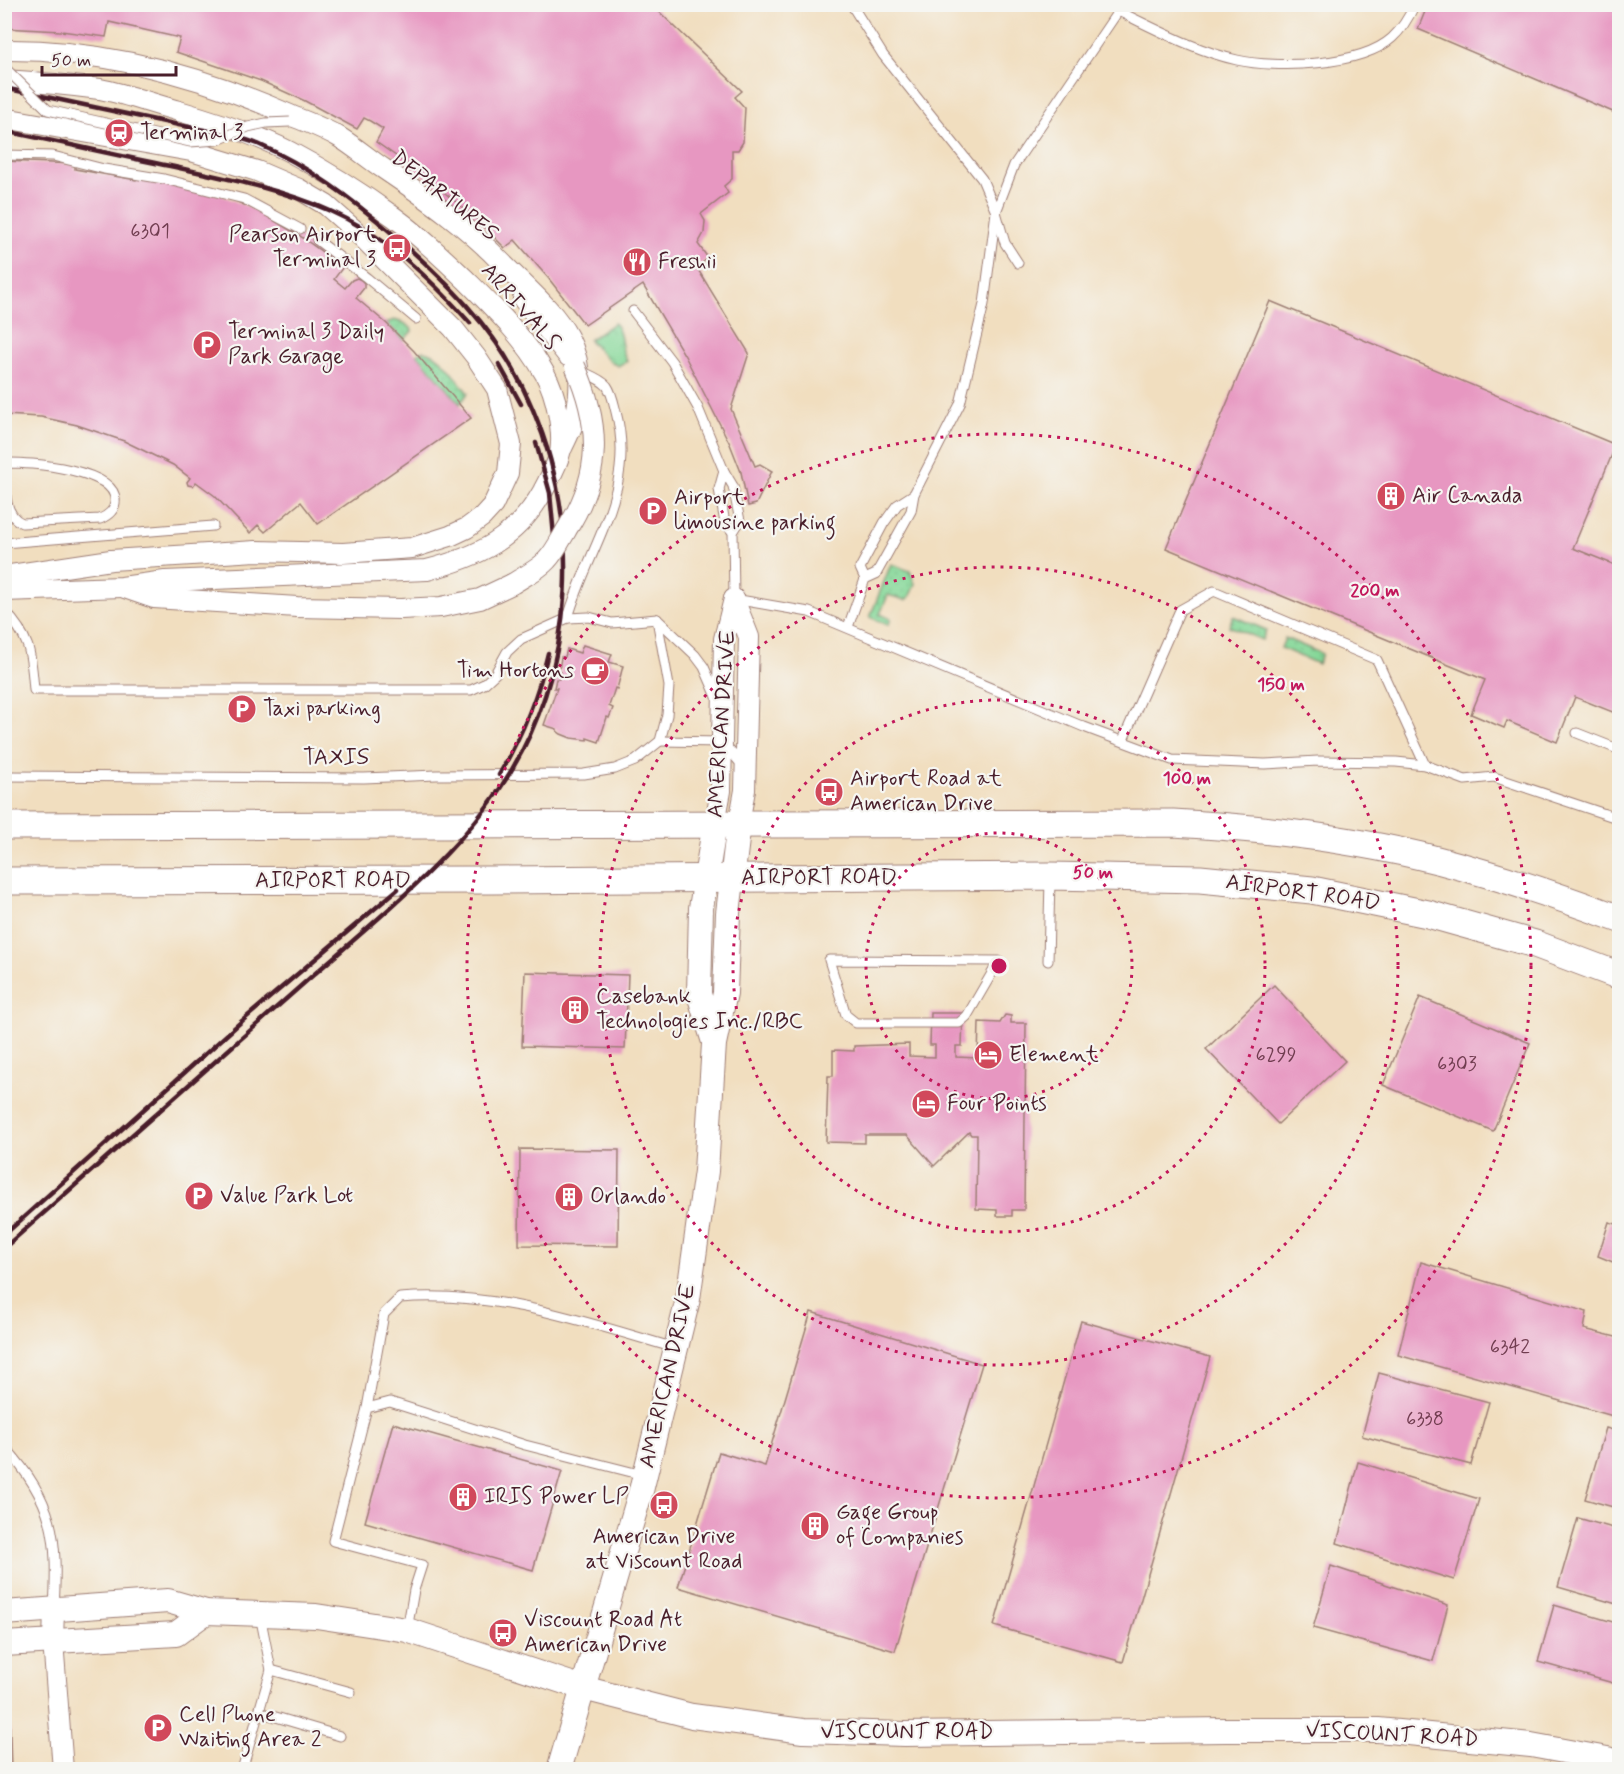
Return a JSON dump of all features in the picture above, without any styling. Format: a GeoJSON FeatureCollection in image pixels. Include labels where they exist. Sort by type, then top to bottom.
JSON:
{"type":"FeatureCollection","features":[{"type":"Feature","properties":{"kind":"main road"},"geometry":{"type":"LineString","coordinates":[[4,826],[1123,822],[1229,826],[1344,841],[1439,861],[1508,880],[1620,919]]}},
{"type":"Feature","properties":{"kind":"main road","name":"AIRPORT ROAD"},"geometry":{"type":"LineString","coordinates":[[4,881],[1050,876],[1200,879],[1312,890],[1428,914],[1535,944],[1620,976]]}},
{"type":"Feature","properties":{"kind":"street"},"geometry":{"type":"LineString","coordinates":[[4,50],[44,50],[126,62],[177,73],[254,99],[338,136],[447,212],[489,249],[559,320],[576,350],[581,382],[576,416],[551,477],[537,502],[519,526],[495,544],[459,562],[427,570],[165,581],[122,587],[4,591]]}},
{"type":"Feature","properties":{"kind":"street","name":"DEPARTURES"},"geometry":{"type":"LineString","coordinates":[[4,57],[77,61],[158,77],[264,110],[348,153],[417,200],[467,240],[520,296],[575,366],[590,405],[595,437],[594,459],[590,482],[578,512],[546,561],[512,584],[480,599],[441,607],[401,609],[297,607],[154,598],[122,587]]}},
{"type":"Feature","properties":{"kind":"street","name":"ARRIVALS"},"geometry":{"type":"LineString","coordinates":[[4,80],[101,90],[214,122],[288,151],[338,179],[393,216],[427,243],[488,302],[523,341],[545,374],[554,396],[558,416],[560,453]]}},
{"type":"Feature","properties":{"kind":"street"},"geometry":{"type":"LineString","coordinates":[[4,118],[191,151],[257,171],[299,189],[326,205],[359,234],[453,328],[477,357],[497,389],[511,444],[508,473],[493,505],[482,517],[467,528],[450,536],[412,548],[343,553],[256,551],[111,560],[4,576]]}},
{"type":"Feature","properties":{"kind":"street","name":"AMERICAN DRIVE"},"geometry":{"type":"LineString","coordinates":[[559,1770],[645,1476],[688,1299],[704,1192],[714,1044],[699,994],[701,908],[719,878],[727,823],[721,791],[724,639],[734,599]]}},
{"type":"Feature","properties":{"kind":"street","name":"AMERICAN DRIVE"},"geometry":{"type":"LineString","coordinates":[[727,823],[745,790],[749,637],[734,599]]}},
{"type":"Feature","properties":{"kind":"street","name":"VISCOUNT ROAD"},"geometry":{"type":"LineString","coordinates":[[4,1613],[168,1601],[206,1611],[316,1616],[407,1630],[583,1688],[692,1716],[804,1731],[905,1734],[1378,1730],[1531,1745],[1620,1763]]}},
{"type":"Feature","properties":{"kind":"street"},"geometry":{"type":"LineString","coordinates":[[54,1609],[53,1641],[63,1770]]}},
{"type":"Feature","properties":{"kind":"street"},"geometry":{"type":"LineString","coordinates":[[4,1644],[177,1634],[206,1611]]}},
{"type":"Feature","properties":{"kind":"lane"},"geometry":{"type":"LineString","coordinates":[[851,4],[883,56],[982,179],[996,212],[1005,243],[1018,263]]}},
{"type":"Feature","properties":{"kind":"lane"},"geometry":{"type":"LineString","coordinates":[[865,579],[876,574],[911,511],[914,494],[960,404],[984,304],[996,212],[1014,165],[1117,7],[1192,45],[1238,60],[1327,64],[1372,50],[1391,39],[1409,17],[1415,4]]}},
{"type":"Feature","properties":{"kind":"lane"},"geometry":{"type":"LineString","coordinates":[[4,67],[48,110],[190,142],[218,140],[257,125],[290,122]]}},
{"type":"Feature","properties":{"kind":"lane"},"geometry":{"type":"LineString","coordinates":[[4,155],[53,156],[244,199],[300,229]]}},
{"type":"Feature","properties":{"kind":"lane"},"geometry":{"type":"LineString","coordinates":[[317,240],[368,278],[416,319]]}},
{"type":"Feature","properties":{"kind":"lane"},"geometry":{"type":"LineString","coordinates":[[633,311],[672,362],[698,408],[724,471],[733,486],[740,521],[733,532],[734,599],[809,612],[1073,722],[1172,760],[1265,764],[1318,761],[1396,762],[1425,765],[1465,780],[1494,777],[1620,819]]}},
{"type":"Feature","properties":{"kind":"lane"},"geometry":{"type":"LineString","coordinates":[[568,618],[576,590],[614,504],[622,460],[621,429],[613,399],[606,385],[579,369]]}},
{"type":"Feature","properties":{"kind":"lane"},"geometry":{"type":"LineString","coordinates":[[5,464],[51,466],[102,480],[115,494],[114,507],[111,512],[100,519],[22,523],[13,518],[8,508],[5,464]]}},
{"type":"Feature","properties":{"kind":"lane"},"geometry":{"type":"LineString","coordinates":[[724,471],[719,489],[725,523],[733,532]]}},
{"type":"Feature","properties":{"kind":"lane"},"geometry":{"type":"LineString","coordinates":[[848,627],[865,579],[860,568],[884,523],[897,505],[914,494]]}},
{"type":"Feature","properties":{"kind":"lane"},"geometry":{"type":"LineString","coordinates":[[4,543],[213,526]]}},
{"type":"Feature","properties":{"kind":"lane"},"geometry":{"type":"LineString","coordinates":[[1123,740],[1180,610],[1214,591],[1377,660],[1425,765]]}},
{"type":"Feature","properties":{"kind":"lane"},"geometry":{"type":"LineString","coordinates":[[4,610],[24,634],[32,653],[34,690],[471,690],[484,684],[495,674],[507,652],[521,639],[568,618],[589,617],[612,623],[657,619],[695,655],[704,667],[723,711]]}},
{"type":"Feature","properties":{"kind":"lane"},"geometry":{"type":"LineString","coordinates":[[657,619],[669,686],[667,715],[660,741],[722,742],[745,768]]}},
{"type":"Feature","properties":{"kind":"lane"},"geometry":{"type":"LineString","coordinates":[[1577,733],[1620,750]]}},
{"type":"Feature","properties":{"kind":"lane","name":"TAXIS"},"geometry":{"type":"LineString","coordinates":[[4,776],[364,778],[584,774],[615,769],[635,760],[660,741]]}},
{"type":"Feature","properties":{"kind":"lane"},"geometry":{"type":"LineString","coordinates":[[1048,961],[1050,876]]}},
{"type":"Feature","properties":{"kind":"lane"},"geometry":{"type":"LineString","coordinates":[[829,960],[999,961],[967,1016],[959,1023],[856,1023],[846,1015],[829,960]]}},
{"type":"Feature","properties":{"kind":"lane"},"geometry":{"type":"LineString","coordinates":[[407,1630],[414,1590],[422,1565],[333,1542],[367,1408],[384,1314],[400,1298],[432,1295],[492,1300],[585,1322],[677,1348]]}},
{"type":"Feature","properties":{"kind":"lane"},"geometry":{"type":"LineString","coordinates":[[367,1408],[390,1402],[525,1445],[645,1476]]}},
{"type":"Feature","properties":{"kind":"lane"},"geometry":{"type":"LineString","coordinates":[[4,1446],[39,1491],[50,1518],[54,1539],[54,1609]]}},
{"type":"Feature","properties":{"kind":"lane"},"geometry":{"type":"LineString","coordinates":[[242,1770],[271,1670],[261,1615]]}},
{"type":"Feature","properties":{"kind":"lane"},"geometry":{"type":"LineString","coordinates":[[271,1670],[351,1692]]}},
{"type":"Feature","properties":{"kind":"lane"},"geometry":{"type":"LineString","coordinates":[[259,1712],[340,1736]]}},
{"type":"Feature","properties":{"kind":"green space"},"geometry":{"type":"Polygon","coordinates":[[[394,320],[411,328],[412,331],[404,340],[386,323],[394,320]]]}},
{"type":"Feature","properties":{"kind":"green space"},"geometry":{"type":"Polygon","coordinates":[[[614,323],[619,332],[627,361],[618,366],[609,361],[589,340],[614,323]]]}},
{"type":"Feature","properties":{"kind":"green space"},"geometry":{"type":"Polygon","coordinates":[[[422,351],[429,352],[442,361],[468,393],[460,404],[417,354],[422,351]]]}},
{"type":"Feature","properties":{"kind":"green space"},"geometry":{"type":"Polygon","coordinates":[[[891,564],[910,571],[915,584],[909,598],[905,600],[888,595],[880,614],[891,619],[888,625],[870,617],[891,564]]]}},
{"type":"Feature","properties":{"kind":"green space"},"geometry":{"type":"Polygon","coordinates":[[[1233,616],[1266,630],[1262,640],[1229,626],[1233,616]]]}},
{"type":"Feature","properties":{"kind":"green space"},"geometry":{"type":"Polygon","coordinates":[[[1285,638],[1322,654],[1318,664],[1281,648],[1285,638]]]}},
{"type":"Feature","properties":{"kind":"building","name":"Terminal 3"},"geometry":{"type":"Polygon","coordinates":[[[4,4],[651,4],[742,91],[735,97],[745,108],[743,142],[738,150],[732,150],[732,179],[724,186],[728,193],[701,214],[705,221],[704,233],[698,244],[708,258],[697,268],[749,353],[731,409],[755,466],[760,464],[772,471],[756,504],[748,506],[741,472],[730,444],[685,356],[643,285],[585,325],[515,240],[505,248],[473,216],[423,175],[376,142],[383,129],[370,121],[364,118],[357,129],[261,81],[176,52],[180,38],[109,22],[106,37],[61,31],[4,28],[4,4]]]}},
{"type":"Feature","properties":{"kind":"building"},"geometry":{"type":"Polygon","coordinates":[[[1428,4],[1620,4],[1620,115],[1418,29],[1428,4]]]}},
{"type":"Feature","properties":{"kind":"building","name":"Terminal 3 Daily Park Garage"},"geometry":{"type":"Polygon","coordinates":[[[4,161],[75,164],[75,169],[136,180],[139,176],[219,194],[258,211],[300,236],[343,267],[334,279],[345,288],[352,280],[357,278],[361,280],[364,288],[356,298],[414,351],[471,418],[318,524],[301,502],[265,532],[258,525],[250,533],[215,496],[196,482],[193,486],[188,485],[190,478],[173,465],[124,441],[77,425],[41,417],[4,415],[4,161]]]}},
{"type":"Feature","properties":{"kind":"building","name":"Air Canada"},"geometry":{"type":"Polygon","coordinates":[[[1270,301],[1616,445],[1573,548],[1620,567],[1620,715],[1575,697],[1557,742],[1507,721],[1504,728],[1471,714],[1485,680],[1166,548],[1270,301]]]}},
{"type":"Feature","properties":{"kind":"building"},"geometry":{"type":"Polygon","coordinates":[[[583,645],[612,654],[609,662],[623,666],[617,689],[615,688],[609,706],[613,708],[609,718],[607,717],[599,742],[587,738],[587,740],[571,738],[561,734],[557,729],[544,725],[557,688],[554,688],[556,679],[559,679],[561,672],[559,671],[561,657],[565,657],[567,649],[580,653],[583,645]]]}},
{"type":"Feature","properties":{"kind":"building","name":"Casebank Technologies Inc./RBC"},"geometry":{"type":"Polygon","coordinates":[[[525,972],[628,975],[625,1049],[522,1046],[525,972]]]}},
{"type":"Feature","properties":{"kind":"building"},"geometry":{"type":"Polygon","coordinates":[[[1274,985],[1345,1061],[1278,1124],[1206,1049],[1274,985]]]}},
{"type":"Feature","properties":{"kind":"building"},"geometry":{"type":"Polygon","coordinates":[[[1420,997],[1530,1043],[1493,1131],[1383,1085],[1420,997]]]}},
{"type":"Feature","properties":{"kind":"building","name":"Four Points"},"geometry":{"type":"Polygon","coordinates":[[[931,1013],[963,1013],[962,1046],[956,1046],[956,1057],[978,1058],[979,1022],[1000,1023],[1005,1015],[1011,1016],[1011,1023],[1026,1023],[1024,1210],[1012,1210],[1012,1216],[997,1216],[997,1210],[976,1209],[977,1135],[971,1135],[969,1132],[934,1166],[907,1135],[865,1135],[865,1143],[826,1142],[828,1076],[833,1076],[833,1050],[854,1051],[854,1046],[909,1044],[909,1056],[935,1057],[935,1045],[930,1045],[931,1013]]]}},
{"type":"Feature","properties":{"kind":"building","name":"Orlando"},"geometry":{"type":"Polygon","coordinates":[[[520,1149],[619,1150],[618,1246],[519,1245],[520,1149]]]}},
{"type":"Feature","properties":{"kind":"building"},"geometry":{"type":"Polygon","coordinates":[[[1609,1222],[1620,1225],[1620,1265],[1598,1256],[1609,1222]]]}},
{"type":"Feature","properties":{"kind":"building"},"geometry":{"type":"Polygon","coordinates":[[[1421,1262],[1587,1312],[1584,1329],[1620,1338],[1620,1418],[1398,1355],[1421,1262]]]}},
{"type":"Feature","properties":{"kind":"building","name":"Gage Group of Companies"},"geometry":{"type":"Polygon","coordinates":[[[811,1312],[982,1364],[895,1651],[678,1587],[719,1452],[765,1466],[811,1312]]]}},
{"type":"Feature","properties":{"kind":"building"},"geometry":{"type":"Polygon","coordinates":[[[1081,1321],[1210,1357],[1123,1662],[994,1626],[1081,1321]]]}},
{"type":"Feature","properties":{"kind":"building"},"geometry":{"type":"Polygon","coordinates":[[[1379,1373],[1489,1402],[1471,1465],[1362,1436],[1379,1373]]]}},
{"type":"Feature","properties":{"kind":"building","name":"IRIS Power LP"},"geometry":{"type":"Polygon","coordinates":[[[393,1423],[562,1471],[533,1570],[365,1522],[393,1423]]]}},
{"type":"Feature","properties":{"kind":"building"},"geometry":{"type":"Polygon","coordinates":[[[1606,1428],[1620,1432],[1620,1509],[1585,1499],[1606,1428]]]}},
{"type":"Feature","properties":{"kind":"building"},"geometry":{"type":"Polygon","coordinates":[[[1358,1462],[1479,1499],[1454,1580],[1337,1543],[1358,1462]]]}},
{"type":"Feature","properties":{"kind":"building"},"geometry":{"type":"Polygon","coordinates":[[[1578,1518],[1620,1530],[1620,1605],[1558,1587],[1578,1518]]]}},
{"type":"Feature","properties":{"kind":"building"},"geometry":{"type":"Polygon","coordinates":[[[1331,1566],[1448,1605],[1433,1661],[1313,1628],[1331,1566]]]}},
{"type":"Feature","properties":{"kind":"building"},"geometry":{"type":"Polygon","coordinates":[[[1554,1605],[1620,1624],[1620,1685],[1538,1662],[1554,1605]]]}},
{"type":"Feature","properties":{"kind":"building"},"geometry":{"type":"Polygon","coordinates":[[[9,1702],[11,1770],[4,1770],[4,1703],[9,1702]]]}},
{"type":"Feature","properties":{"kind":"railway"},"geometry":{"type":"LineString","coordinates":[[4,88],[227,135],[258,144],[295,162],[362,209],[412,251],[466,304],[497,343],[510,364],[543,435],[557,486],[564,539],[564,591],[558,644],[545,695],[526,744],[499,790],[479,817],[407,893],[4,1248]]}},
{"type":"Feature","properties":{"kind":"railway"},"geometry":{"type":"LineString","coordinates":[[4,131],[250,184],[309,202],[349,220],[387,244],[439,290],[470,323]]}},
{"type":"Feature","properties":{"kind":"railway"},"geometry":{"type":"LineString","coordinates":[[499,364],[521,404]]}},
{"type":"Feature","properties":{"kind":"railway"},"geometry":{"type":"LineString","coordinates":[[536,443],[550,493],[556,558]]}},
{"type":"Feature","properties":{"kind":"railway"},"geometry":{"type":"LineString","coordinates":[[499,775],[528,716],[548,653]]}},
{"type":"Feature","properties":{"kind":"railway"},"geometry":{"type":"LineString","coordinates":[[4,1235],[242,1021],[398,889]]}},
{"type":"Feature","properties":{"kind":"place","name":"Terminal 3"},"geometry":{"type":"Point","coordinates":[119,133]}},
{"type":"Feature","properties":{"kind":"place","name":"Pearson Airport Terminal 3"},"geometry":{"type":"Point","coordinates":[397,248]}},
{"type":"Feature","properties":{"kind":"place","name":"Freshii"},"geometry":{"type":"Point","coordinates":[637,262]}},
{"type":"Feature","properties":{"kind":"place","name":"Terminal 3 Daily Park Garage"},"geometry":{"type":"Point","coordinates":[207,345]}},
{"type":"Feature","properties":{"kind":"place","name":"Air Canada"},"geometry":{"type":"Point","coordinates":[1391,496]}},
{"type":"Feature","properties":{"kind":"place","name":"Airport limousine parking"},"geometry":{"type":"Point","coordinates":[653,511]}},
{"type":"Feature","properties":{"kind":"place","name":"Tim Hortons"},"geometry":{"type":"Point","coordinates":[595,671]}},
{"type":"Feature","properties":{"kind":"place","name":"Taxi parking"},"geometry":{"type":"Point","coordinates":[242,709]}},
{"type":"Feature","properties":{"kind":"place","name":"Airport Road at American Drive"},"geometry":{"type":"Point","coordinates":[829,792]}},
{"type":"Feature","properties":{"kind":"place","name":"Casebank Technologies Inc./RBC"},"geometry":{"type":"Point","coordinates":[575,1010]}},
{"type":"Feature","properties":{"kind":"place","name":"Element"},"geometry":{"type":"Point","coordinates":[988,1055]}},
{"type":"Feature","properties":{"kind":"place","name":"Four Points"},"geometry":{"type":"Point","coordinates":[926,1104]}},
{"type":"Feature","properties":{"kind":"place","name":"Value Park Lot"},"geometry":{"type":"Point","coordinates":[199,1196]}},
{"type":"Feature","properties":{"kind":"place","name":"Orlando"},"geometry":{"type":"Point","coordinates":[569,1197]}},
{"type":"Feature","properties":{"kind":"place","name":"IRIS Power LP"},"geometry":{"type":"Point","coordinates":[463,1497]}},
{"type":"Feature","properties":{"kind":"place","name":"American Drive at Viscount Road"},"geometry":{"type":"Point","coordinates":[664,1505]}},
{"type":"Feature","properties":{"kind":"place","name":"Gage Group of Companies"},"geometry":{"type":"Point","coordinates":[815,1526]}},
{"type":"Feature","properties":{"kind":"place","name":"Viscount Road At American Drive"},"geometry":{"type":"Point","coordinates":[503,1633]}},
{"type":"Feature","properties":{"kind":"place","name":"Cell Phone Waiting Area 2"},"geometry":{"type":"Point","coordinates":[158,1728]}}]}
